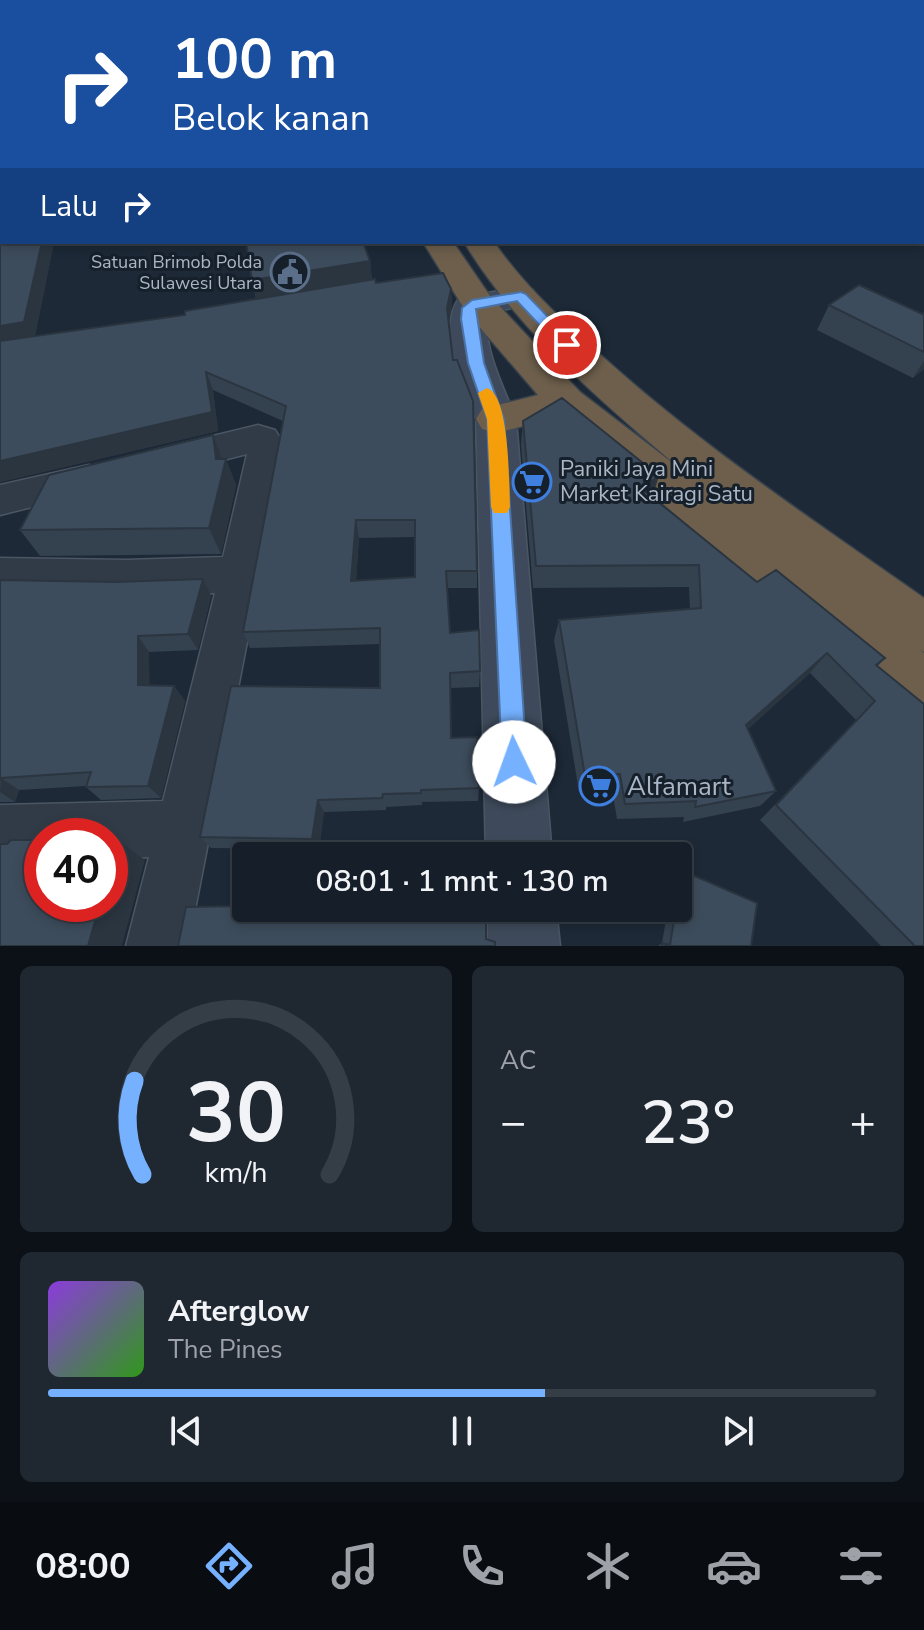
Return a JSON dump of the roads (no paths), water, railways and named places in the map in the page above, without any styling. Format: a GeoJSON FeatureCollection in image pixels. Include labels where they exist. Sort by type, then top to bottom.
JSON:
{"type":"FeatureCollection","features":[{"type":"Feature","properties":{"kind":"highway"},"geometry":{"type":"LineString","coordinates":[[440,244],[499,300],[603,380],[683,448],[924,628]]}},
{"type":"Feature","properties":{"kind":"highway"},"geometry":{"type":"LineString","coordinates":[[480,244],[496,269],[499,300],[566,402],[924,687]]}},
{"type":"Feature","properties":{"kind":"highway"},"geometry":{"type":"LineString","coordinates":[[496,419],[566,402]]}},
{"type":"Feature","properties":{"kind":"street"},"geometry":{"type":"LineString","coordinates":[[499,300],[469,308],[468,319],[476,363],[496,419],[518,842]]}},
{"type":"Feature","properties":{"kind":"street"},"geometry":{"type":"LineString","coordinates":[[0,500],[262,439],[267,446],[157,946]]}},
{"type":"Feature","properties":{"kind":"street"},"geometry":{"type":"LineString","coordinates":[[0,576],[126,578],[241,574]]}},
{"type":"Feature","properties":{"kind":"street"},"geometry":{"type":"LineString","coordinates":[[0,833],[185,828]]}},
{"type":"Feature","properties":{"kind":"street"},"geometry":{"type":"LineString","coordinates":[[523,922],[524,946]]}},
{"type":"Feature","properties":{"kind":"place","name":"Satuan Brimob Polda Sulawesi Utara"},"geometry":{"type":"Point","coordinates":[290,272]}},
{"type":"Feature","properties":{"kind":"place","name":"Paniki Jaya Mini Market Kairagi Satu"},"geometry":{"type":"Point","coordinates":[532,482]}},
{"type":"Feature","properties":{"kind":"place","name":"Alfamart"},"geometry":{"type":"Point","coordinates":[599,786]}}]}
